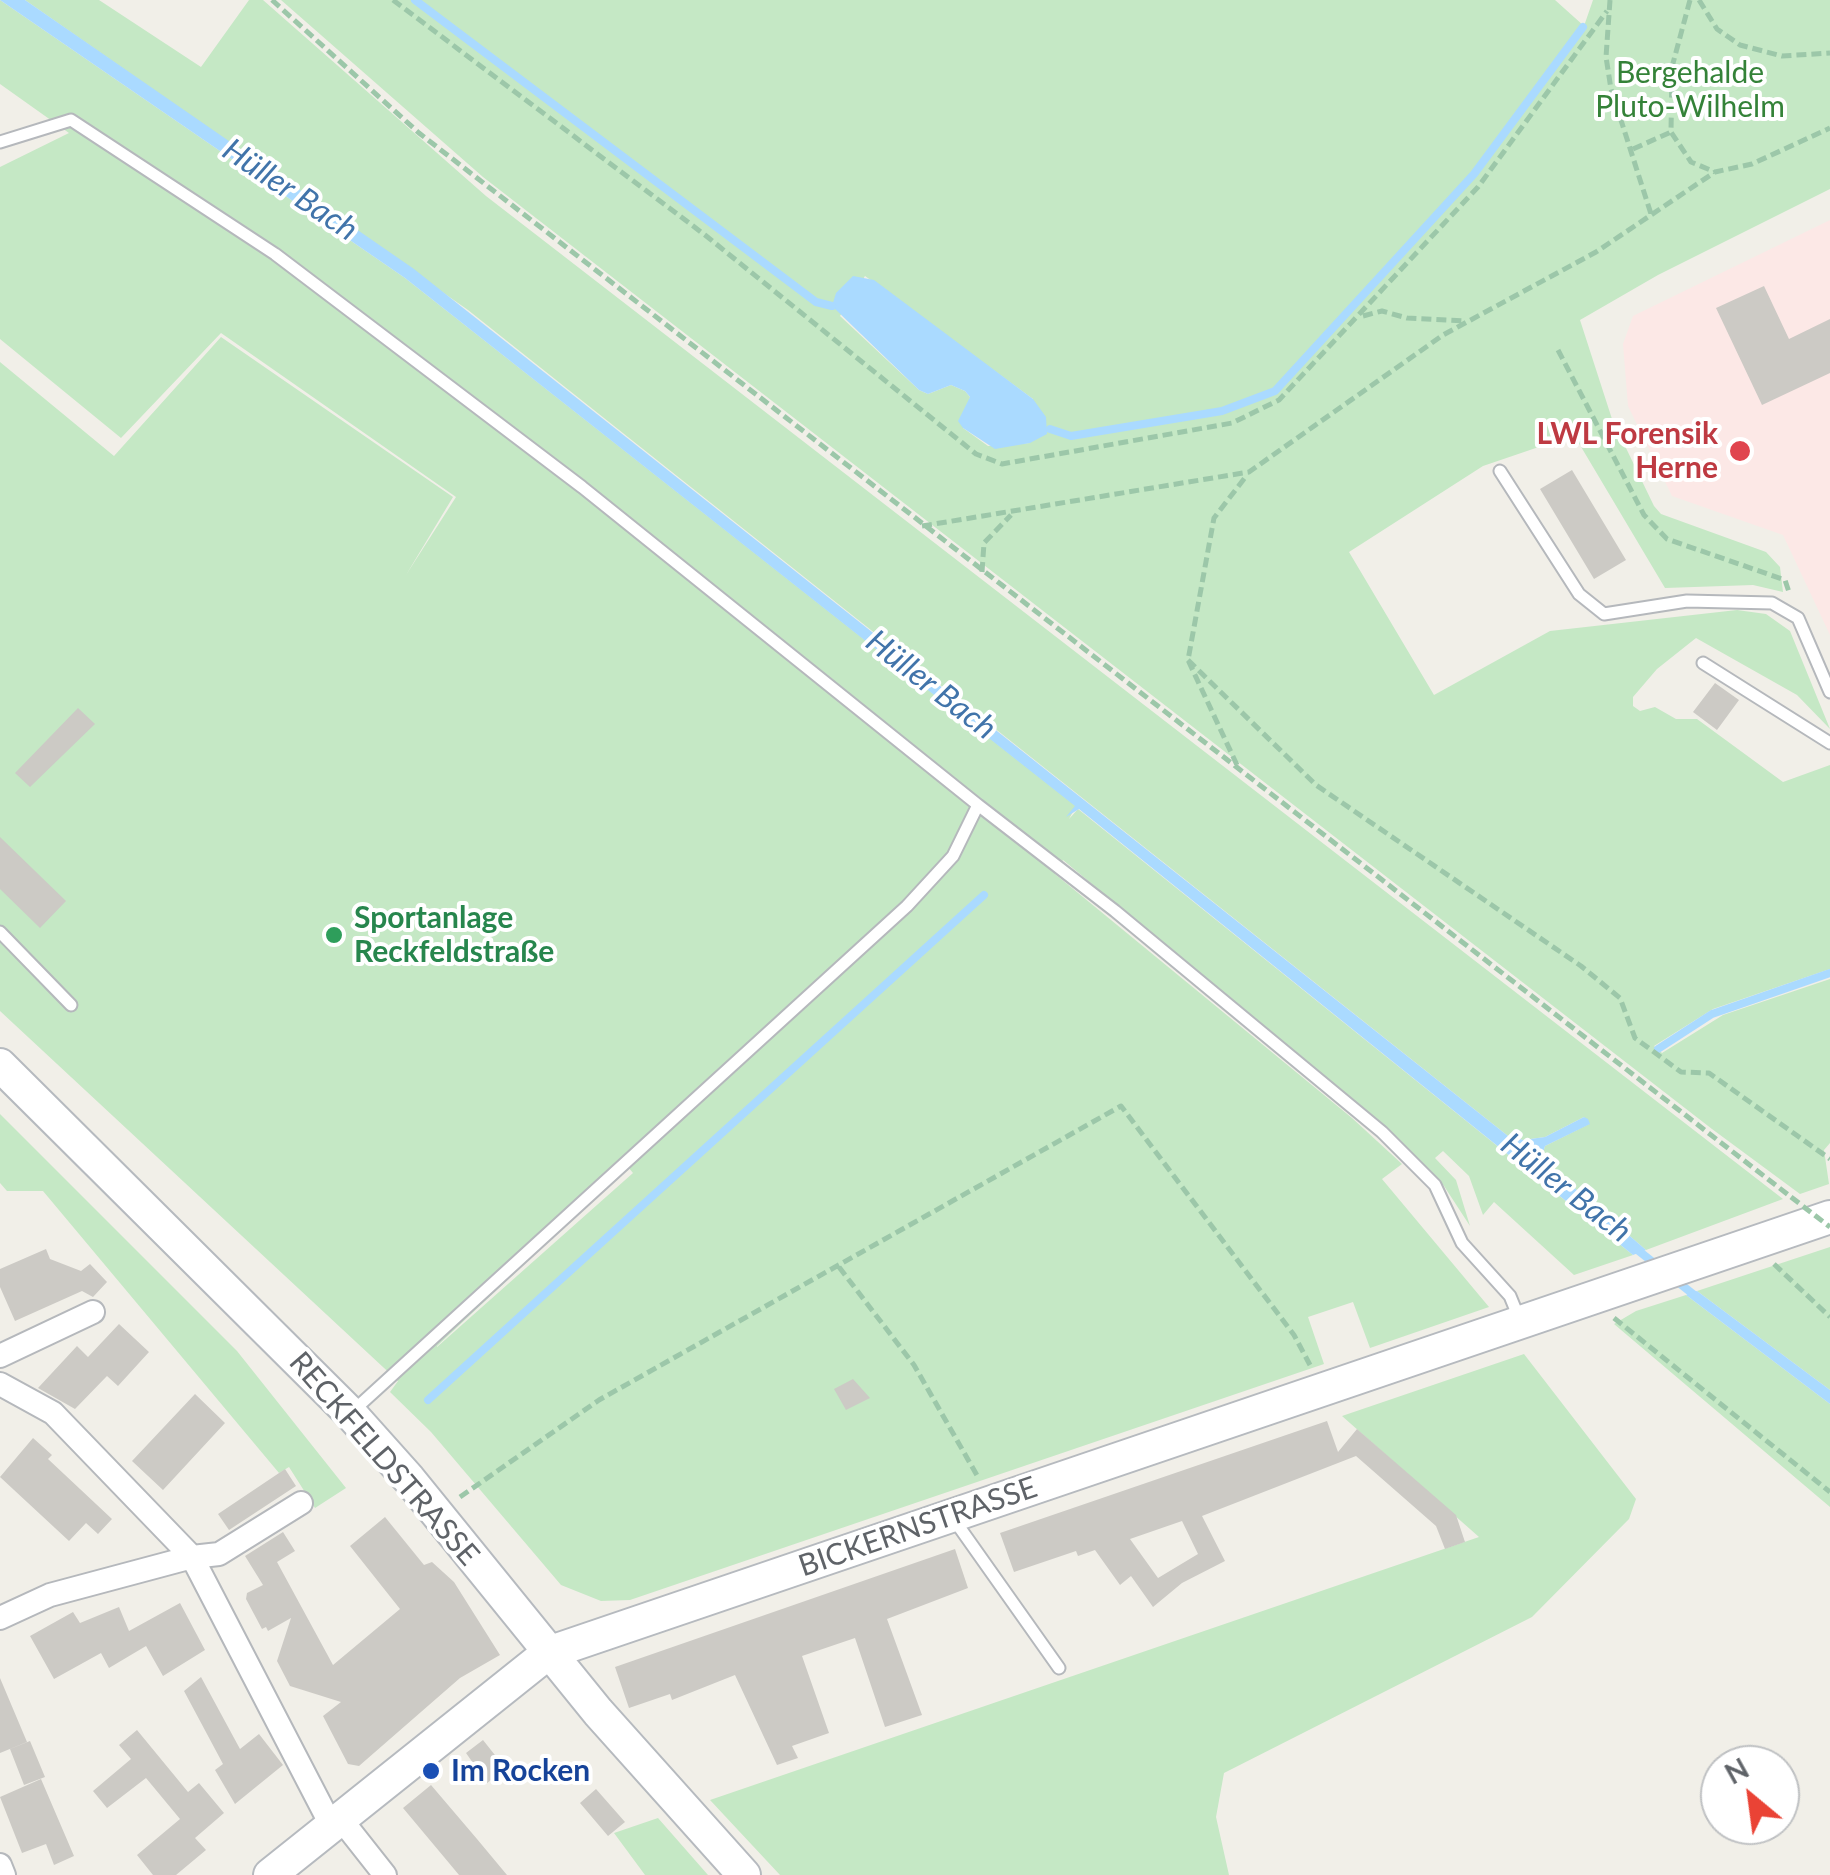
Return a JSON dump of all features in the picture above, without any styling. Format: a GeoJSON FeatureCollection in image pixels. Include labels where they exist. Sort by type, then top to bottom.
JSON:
{"type":"FeatureCollection","features":[{"type":"Feature","properties":{"kind":"street","name":"RECKFELDSTRASSE"},"geometry":{"type":"LineString","coordinates":[[0,1065],[350,1414],[436,1512],[548,1653],[744,1875]]}},
{"type":"Feature","properties":{"kind":"street","name":"BICKERNSTRASSE"},"geometry":{"type":"LineString","coordinates":[[270,1875],[548,1653],[1830,1217]]}},
{"type":"Feature","properties":{"kind":"street"},"geometry":{"type":"LineString","coordinates":[[0,1356],[93,1312]]}},
{"type":"Feature","properties":{"kind":"street"},"geometry":{"type":"LineString","coordinates":[[0,1384],[54,1414],[192,1557],[336,1822],[385,1875]]}},
{"type":"Feature","properties":{"kind":"street"},"geometry":{"type":"LineString","coordinates":[[0,1618],[50,1595],[192,1557],[219,1554],[301,1503]]}},
{"type":"Feature","properties":{"kind":"street"},"geometry":{"type":"LineString","coordinates":[[0,1865],[4,1875]]}},
{"type":"Feature","properties":{"kind":"lane"},"geometry":{"type":"LineString","coordinates":[[0,142],[71,120],[274,254],[582,487],[1115,911],[1382,1132],[1435,1185],[1462,1243],[1510,1296],[1521,1322]]}},
{"type":"Feature","properties":{"kind":"lane"},"geometry":{"type":"LineString","coordinates":[[1500,471],[1579,594],[1604,614],[1687,601],[1772,603],[1798,618],[1830,692]]}},
{"type":"Feature","properties":{"kind":"lane"},"geometry":{"type":"LineString","coordinates":[[1704,664],[1830,744]]}},
{"type":"Feature","properties":{"kind":"lane"},"geometry":{"type":"LineString","coordinates":[[350,1414],[935,878],[953,856],[978,805]]}},
{"type":"Feature","properties":{"kind":"lane"},"geometry":{"type":"LineString","coordinates":[[0,932],[71,1006]]}},
{"type":"Feature","properties":{"kind":"lane"},"geometry":{"type":"LineString","coordinates":[[952,1516],[1059,1668]]}},
{"type":"Feature","properties":{"kind":"path"},"geometry":{"type":"LineString","coordinates":[[272,0],[418,133],[1830,1227]]}},
{"type":"Feature","properties":{"kind":"path"},"geometry":{"type":"LineString","coordinates":[[393,0],[705,235],[992,462],[1026,462],[1245,418],[1290,391],[1478,188],[1607,11]]}},
{"type":"Feature","properties":{"kind":"path"},"geometry":{"type":"LineString","coordinates":[[1610,0],[1606,57],[1611,88],[1652,215]]}},
{"type":"Feature","properties":{"kind":"path"},"geometry":{"type":"LineString","coordinates":[[1690,0],[1672,67],[1671,132],[1692,162],[1715,172]]}},
{"type":"Feature","properties":{"kind":"path"},"geometry":{"type":"LineString","coordinates":[[1700,0],[1717,29],[1740,44],[1782,56],[1830,53]]}},
{"type":"Feature","properties":{"kind":"path"},"geometry":{"type":"LineString","coordinates":[[1239,769],[1188,660],[1214,518],[1248,472],[1470,320],[1596,252],[1715,172],[1752,164],[1830,128]]}},
{"type":"Feature","properties":{"kind":"path"},"geometry":{"type":"LineString","coordinates":[[1632,149],[1671,132]]}},
{"type":"Feature","properties":{"kind":"path"},"geometry":{"type":"LineString","coordinates":[[1360,316],[1382,311],[1422,320],[1470,320]]}},
{"type":"Feature","properties":{"kind":"path"},"geometry":{"type":"LineString","coordinates":[[1558,350],[1644,514],[1667,539],[1785,580],[1798,618]]}},
{"type":"Feature","properties":{"kind":"path"},"geometry":{"type":"LineString","coordinates":[[922,526],[1248,472]]}},
{"type":"Feature","properties":{"kind":"path"},"geometry":{"type":"LineString","coordinates":[[982,573],[984,543],[1018,512]]}},
{"type":"Feature","properties":{"kind":"path"},"geometry":{"type":"LineString","coordinates":[[1188,660],[1316,785],[1620,998],[1635,1038],[1681,1072],[1709,1073],[1830,1159]]}},
{"type":"Feature","properties":{"kind":"path"},"geometry":{"type":"LineString","coordinates":[[436,1512],[600,1400],[1121,1106],[1294,1335],[1322,1388]]}},
{"type":"Feature","properties":{"kind":"path"},"geometry":{"type":"LineString","coordinates":[[1759,1241],[1778,1270],[1830,1317]]}},
{"type":"Feature","properties":{"kind":"path"},"geometry":{"type":"LineString","coordinates":[[839,1267],[914,1365],[970,1460],[988,1503]]}},
{"type":"Feature","properties":{"kind":"path"},"geometry":{"type":"LineString","coordinates":[[1607,1293],[1830,1492]]}},
{"type":"Feature","properties":{"kind":"shaded area","name":"LWL Forensik Herne"},"geometry":{"type":"Polygon","coordinates":[[[1830,220],[1830,635],[1783,535],[1672,496],[1628,406],[1623,344],[1633,316],[1830,220]]]}},
{"type":"Feature","properties":{"kind":"green space"},"geometry":{"type":"Polygon","coordinates":[[[0,0],[405,278],[1076,806],[1069,819],[1078,809],[1633,1255],[1574,1275],[1494,1202],[1483,1215],[1469,1176],[1443,1151],[1435,1158],[1456,1180],[1470,1226],[1444,1186],[1398,1138],[1063,860],[1055,874],[1352,1118],[1402,1164],[1382,1179],[1489,1307],[1370,1348],[1353,1302],[1308,1317],[1324,1364],[630,1600],[601,1601],[561,1585],[431,1432],[390,1392],[398,1381],[0,1011],[0,362],[114,456],[221,337],[453,497],[406,575],[456,497],[221,333],[121,438],[0,339],[0,167],[69,133],[0,84],[0,0]],[[628,1167],[437,1347],[633,1173],[628,1167]]]}},
{"type":"Feature","properties":{"kind":"green space"},"geometry":{"type":"Polygon","coordinates":[[[25,0],[99,0],[201,67],[249,0],[263,0],[486,196],[1783,1199],[1646,1250],[1541,1159],[1545,1146],[1589,1124],[1584,1117],[1545,1137],[1523,1140],[1508,1136],[468,310],[25,0]]]}},
{"type":"Feature","properties":{"kind":"green space","name":"Bergehalde Pluto-Wilhelm"},"geometry":{"type":"Polygon","coordinates":[[[281,0],[1555,0],[1584,26],[1593,0],[1830,0],[1830,189],[1658,275],[1580,320],[1612,419],[1654,506],[1661,514],[1766,552],[1780,567],[1783,592],[1753,585],[1665,588],[1574,435],[1483,466],[1349,552],[1434,695],[1550,631],[1737,610],[1766,614],[1790,631],[1830,729],[1797,695],[1696,638],[1657,669],[1633,697],[1633,706],[1640,711],[1655,707],[1676,719],[1697,719],[1783,782],[1830,765],[1830,969],[1713,1009],[1654,1046],[1662,1053],[1723,1015],[1830,979],[1830,1143],[1824,1150],[1829,1184],[1800,1194],[1712,1129],[483,177],[281,0]],[[865,276],[840,316],[919,390],[928,394],[951,385],[965,391],[970,397],[963,428],[988,446],[1030,443],[1033,399],[865,276]]]}},
{"type":"Feature","properties":{"kind":"green space"},"geometry":{"type":"Polygon","coordinates":[[[0,1114],[237,1351],[346,1488],[315,1508],[289,1467],[279,1473],[43,1191],[7,1191],[0,1183],[0,1114]]]}},
{"type":"Feature","properties":{"kind":"green space"},"geometry":{"type":"Polygon","coordinates":[[[1830,1247],[1830,1390],[1697,1291],[1830,1247]]]}},
{"type":"Feature","properties":{"kind":"green space"},"geometry":{"type":"Polygon","coordinates":[[[1686,1295],[1830,1404],[1830,1507],[1614,1324],[1636,1311],[1686,1295]]]}},
{"type":"Feature","properties":{"kind":"green space"},"geometry":{"type":"Polygon","coordinates":[[[1524,1354],[1636,1499],[1629,1519],[1532,1617],[1224,1773],[1216,1817],[1229,1875],[780,1875],[710,1800],[1479,1537],[1342,1416],[1524,1354]]]}},
{"type":"Feature","properties":{"kind":"green space"},"geometry":{"type":"Polygon","coordinates":[[[658,1818],[708,1875],[645,1875],[614,1833],[658,1818]]]}},
{"type":"Feature","properties":{"kind":"water"},"geometry":{"type":"Polygon","coordinates":[[[0,0],[25,0],[414,269],[1508,1136],[1523,1140],[1545,1137],[1584,1117],[1588,1119],[1590,1124],[1545,1146],[1541,1159],[1646,1250],[1633,1255],[1079,809],[1066,817],[1075,806],[405,278],[0,0]]]}},
{"type":"Feature","properties":{"kind":"water"},"geometry":{"type":"Polygon","coordinates":[[[853,276],[874,280],[1033,399],[1046,417],[1047,434],[1030,443],[995,449],[963,428],[958,421],[970,397],[965,391],[951,385],[928,394],[919,390],[832,306],[836,293],[853,276]]]}},
{"type":"Feature","properties":{"kind":"water"},"geometry":{"type":"Polygon","coordinates":[[[1697,1291],[1830,1390],[1830,1404],[1686,1295],[1697,1291]]]}},
{"type":"Feature","properties":{"kind":"building"},"geometry":{"type":"Polygon","coordinates":[[[1764,286],[1789,339],[1830,319],[1830,373],[1762,405],[1716,308],[1764,286]]]}},
{"type":"Feature","properties":{"kind":"building"},"geometry":{"type":"Polygon","coordinates":[[[1572,470],[1626,560],[1594,579],[1540,489],[1572,470]]]}},
{"type":"Feature","properties":{"kind":"building"},"geometry":{"type":"Polygon","coordinates":[[[1715,683],[1739,700],[1717,730],[1693,712],[1715,683]]]}},
{"type":"Feature","properties":{"kind":"building"},"geometry":{"type":"Polygon","coordinates":[[[78,708],[95,724],[30,787],[15,773],[78,708]]]}},
{"type":"Feature","properties":{"kind":"building"},"geometry":{"type":"Polygon","coordinates":[[[0,837],[66,901],[40,928],[0,889],[0,837]]]}},
{"type":"Feature","properties":{"kind":"building"},"geometry":{"type":"Polygon","coordinates":[[[46,1249],[50,1259],[81,1271],[90,1264],[107,1282],[93,1297],[82,1291],[15,1321],[0,1287],[0,1269],[46,1249]]]}},
{"type":"Feature","properties":{"kind":"building"},"geometry":{"type":"Polygon","coordinates":[[[119,1324],[149,1352],[118,1386],[107,1376],[75,1409],[38,1388],[77,1346],[88,1357],[119,1324]]]}},
{"type":"Feature","properties":{"kind":"building"},"geometry":{"type":"Polygon","coordinates":[[[853,1379],[870,1398],[846,1410],[834,1389],[853,1379]]]}},
{"type":"Feature","properties":{"kind":"building"},"geometry":{"type":"Polygon","coordinates":[[[195,1394],[225,1423],[163,1490],[132,1461],[195,1394]]]}},
{"type":"Feature","properties":{"kind":"building"},"geometry":{"type":"Polygon","coordinates":[[[1327,1421],[1338,1452],[1357,1429],[1456,1515],[1465,1542],[1445,1549],[1436,1526],[1356,1456],[1202,1516],[1225,1561],[1182,1583],[1153,1607],[1131,1576],[1120,1585],[1095,1550],[1078,1556],[1076,1551],[1014,1572],[1000,1533],[1327,1421]],[[1182,1521],[1130,1539],[1158,1578],[1198,1554],[1182,1521]]]}},
{"type":"Feature","properties":{"kind":"building"},"geometry":{"type":"Polygon","coordinates":[[[33,1438],[52,1455],[48,1459],[112,1519],[98,1534],[86,1523],[69,1541],[0,1477],[33,1438]]]}},
{"type":"Feature","properties":{"kind":"building"},"geometry":{"type":"Polygon","coordinates":[[[285,1469],[296,1486],[229,1530],[218,1514],[285,1469]]]}},
{"type":"Feature","properties":{"kind":"building"},"geometry":{"type":"Polygon","coordinates":[[[385,1517],[424,1565],[432,1562],[454,1582],[500,1655],[460,1678],[359,1766],[348,1764],[323,1716],[341,1702],[290,1686],[277,1661],[291,1618],[268,1631],[266,1627],[262,1629],[246,1599],[247,1593],[263,1585],[245,1556],[283,1532],[295,1551],[277,1562],[333,1665],[400,1609],[350,1546],[385,1517]]]}},
{"type":"Feature","properties":{"kind":"building"},"geometry":{"type":"Polygon","coordinates":[[[955,1549],[968,1588],[887,1619],[922,1715],[885,1727],[855,1638],[802,1656],[829,1733],[792,1746],[798,1758],[777,1765],[735,1675],[672,1700],[670,1694],[629,1708],[615,1667],[955,1549]]]}},
{"type":"Feature","properties":{"kind":"building"},"geometry":{"type":"Polygon","coordinates":[[[180,1603],[205,1650],[163,1676],[146,1646],[109,1668],[101,1653],[54,1679],[30,1636],[73,1612],[80,1623],[119,1607],[129,1631],[180,1603]]]}},
{"type":"Feature","properties":{"kind":"building"},"geometry":{"type":"Polygon","coordinates":[[[201,1677],[240,1749],[259,1734],[283,1765],[235,1804],[215,1770],[223,1764],[184,1691],[201,1677]]]}},
{"type":"Feature","properties":{"kind":"building"},"geometry":{"type":"Polygon","coordinates":[[[0,1678],[27,1742],[0,1753],[0,1678]]]}},
{"type":"Feature","properties":{"kind":"building"},"geometry":{"type":"Polygon","coordinates":[[[137,1730],[188,1792],[199,1783],[224,1813],[195,1838],[206,1850],[176,1875],[153,1875],[137,1855],[180,1819],[146,1778],[107,1808],[93,1791],[131,1759],[119,1745],[137,1730]]]}},
{"type":"Feature","properties":{"kind":"building"},"geometry":{"type":"Polygon","coordinates":[[[483,1740],[506,1769],[487,1783],[466,1753],[483,1740]]]}},
{"type":"Feature","properties":{"kind":"building"},"geometry":{"type":"Polygon","coordinates":[[[30,1741],[45,1777],[24,1785],[10,1749],[30,1741]]]}},
{"type":"Feature","properties":{"kind":"building"},"geometry":{"type":"Polygon","coordinates":[[[41,1779],[74,1856],[54,1865],[46,1844],[22,1853],[0,1797],[41,1779]]]}},
{"type":"Feature","properties":{"kind":"building"},"geometry":{"type":"Polygon","coordinates":[[[431,1785],[507,1875],[459,1875],[403,1808],[431,1785]]]}},
{"type":"Feature","properties":{"kind":"building"},"geometry":{"type":"Polygon","coordinates":[[[596,1789],[625,1822],[608,1836],[580,1803],[596,1789]]]}},
{"type":"Feature","properties":{"kind":"waterway"},"geometry":{"type":"LineString","coordinates":[[415,0],[816,302],[832,306]]}},
{"type":"Feature","properties":{"kind":"waterway"},"geometry":{"type":"LineString","coordinates":[[1050,429],[1071,436],[1222,411],[1275,391],[1474,174],[1583,27]]}},
{"type":"Feature","properties":{"kind":"waterway"},"geometry":{"type":"LineString","coordinates":[[428,1400],[984,895]]}},
{"type":"Feature","properties":{"kind":"waterway"},"geometry":{"type":"LineString","coordinates":[[1658,1049],[1712,1014],[1830,973]]}},
{"type":"Feature","properties":{"kind":"waterway","name":"Hüller Bach"},"geometry":{"type":"LineString","coordinates":[[1635,1248],[1659,1267]]}},
{"type":"Feature","properties":{"kind":"waterway","name":"Hüller Bach"},"geometry":{"type":"LineString","coordinates":[[1674,1279],[1698,1298]]}},
{"type":"Feature","properties":{"kind":"place","name":"LWL Forensik Herne"},"geometry":{"type":"Point","coordinates":[1740,451]}},
{"type":"Feature","properties":{"kind":"place","name":"Sportanlage Reckfeldstraße"},"geometry":{"type":"Point","coordinates":[334,935]}},
{"type":"Feature","properties":{"kind":"place","name":"Im Rocken"},"geometry":{"type":"Point","coordinates":[431,1771]}}]}
